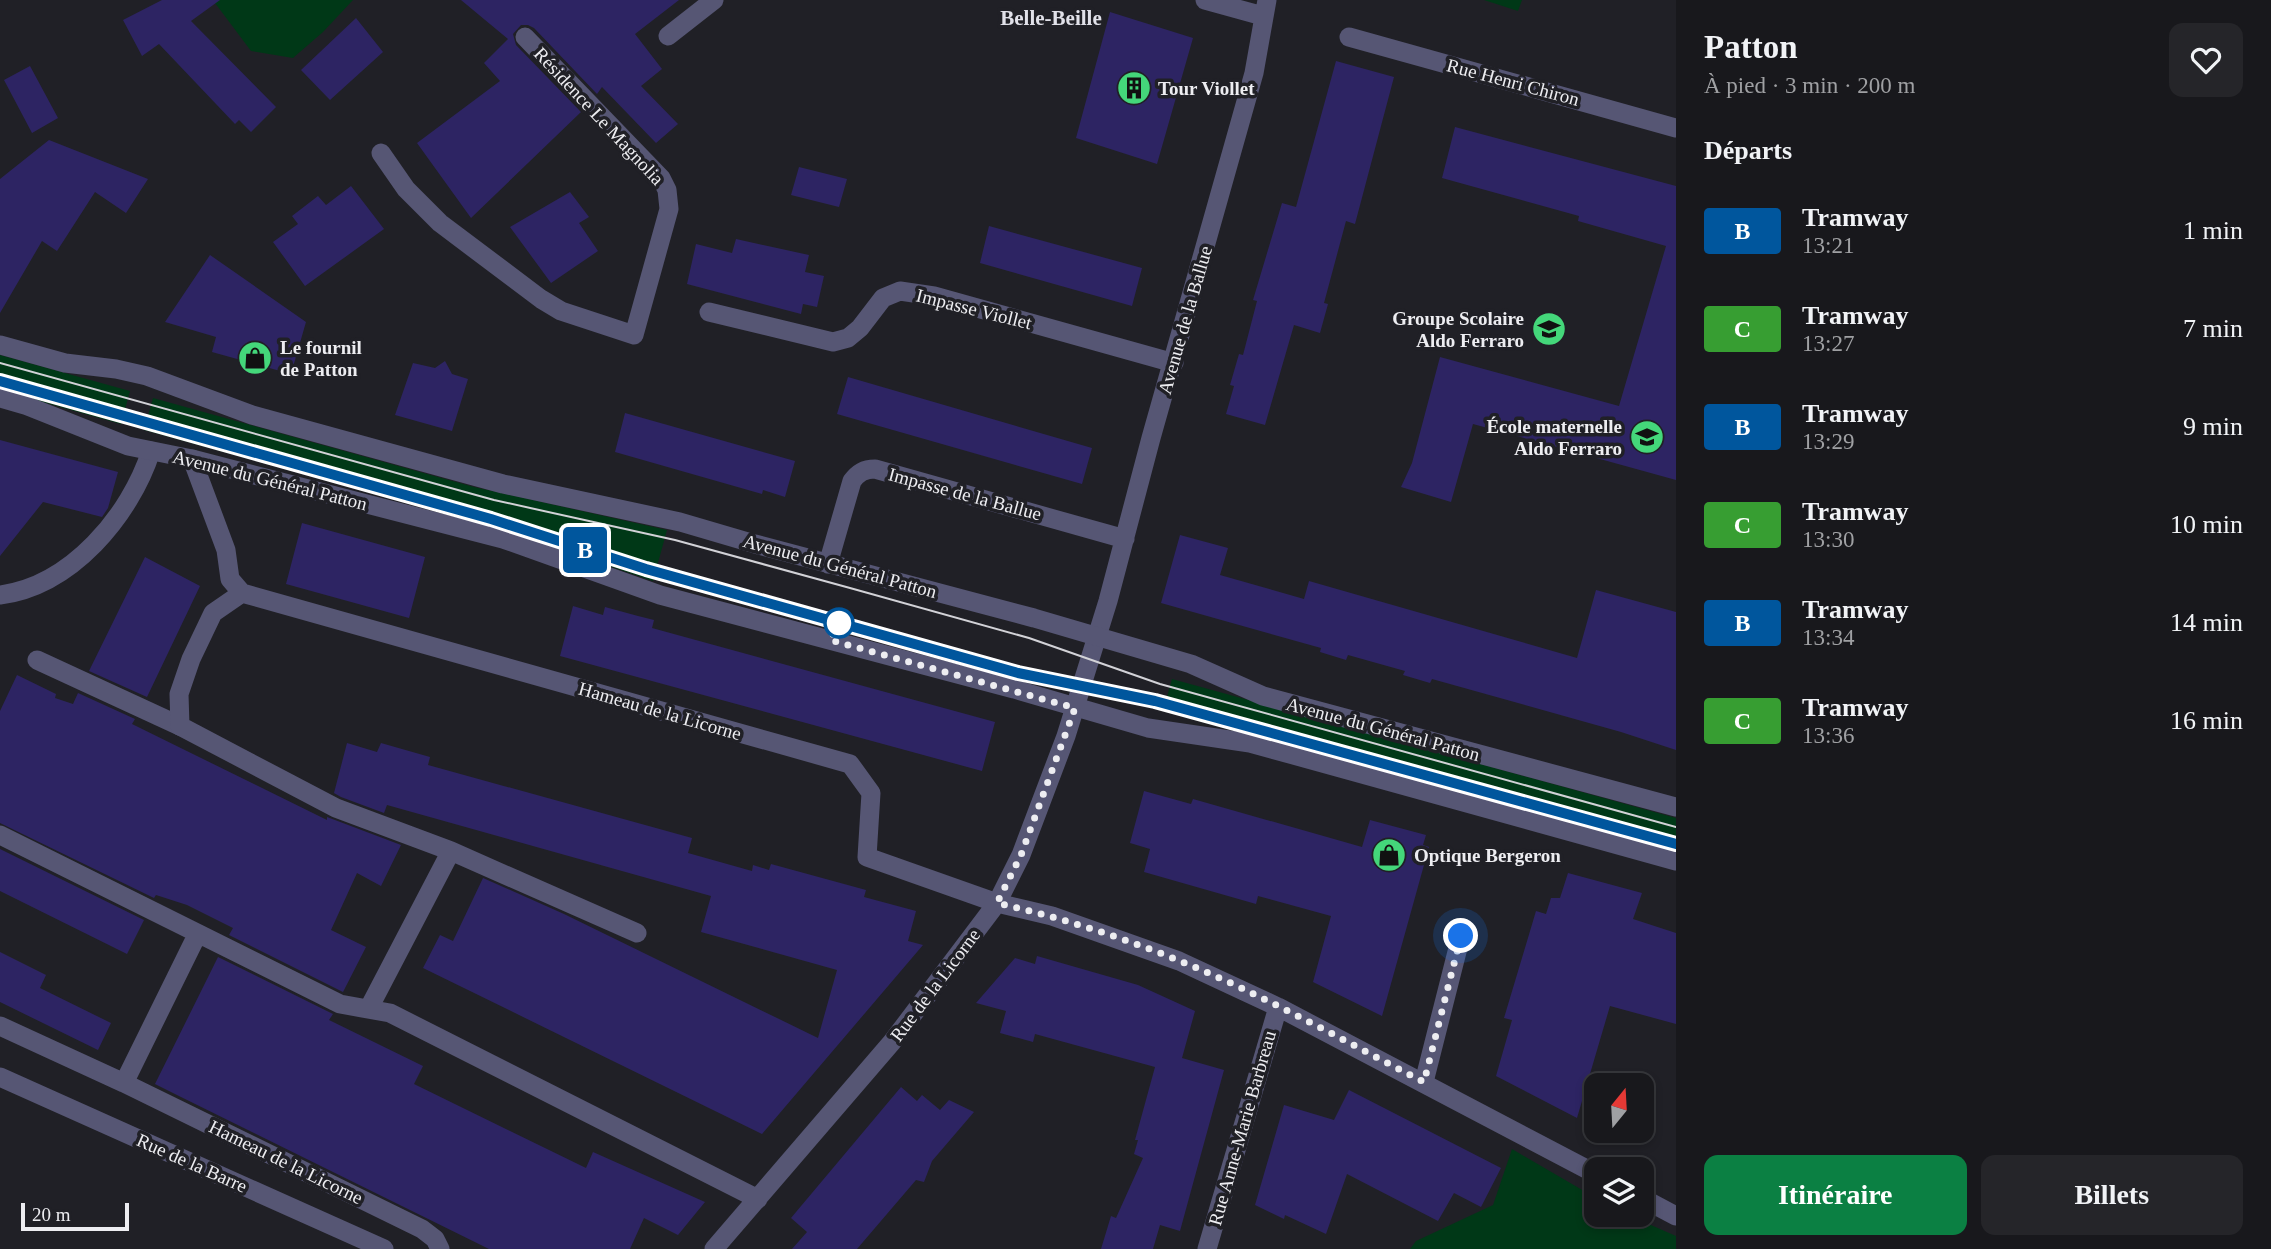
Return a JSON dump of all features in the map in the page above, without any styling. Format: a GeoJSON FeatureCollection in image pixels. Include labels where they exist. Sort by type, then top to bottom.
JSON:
{"type":"FeatureCollection","features":[{"type":"Feature","properties":{"kind":"street"},"geometry":{"type":"LineString","coordinates":[[668,36],[714,0]]}},
{"type":"Feature","properties":{"kind":"street"},"geometry":{"type":"LineString","coordinates":[[1205,0],[1265,8]]}},
{"type":"Feature","properties":{"kind":"street","name":"Avenue de la Ballue"},"geometry":{"type":"LineString","coordinates":[[1097,638],[1254,73],[1265,8]]}},
{"type":"Feature","properties":{"kind":"street","name":"Résidence Le Magnolia"},"geometry":{"type":"LineString","coordinates":[[381,153],[406,189],[440,223],[541,299],[561,311],[634,335],[669,209],[667,190],[662,178],[525,37]]}},
{"type":"Feature","properties":{"kind":"street","name":"Rue Henri Chiron"},"geometry":{"type":"LineString","coordinates":[[1349,37],[1676,128]]}},
{"type":"Feature","properties":{"kind":"street","name":"Impasse Viollet"},"geometry":{"type":"LineString","coordinates":[[709,312],[833,341],[848,338],[860,328],[883,298],[900,291],[934,296],[1174,363]]}},
{"type":"Feature","properties":{"kind":"street","name":"Avenue du Général Patton"},"geometry":{"type":"LineString","coordinates":[[0,345],[65,363],[147,376],[253,415],[489,480],[680,522],[1034,618],[1191,664],[1263,696],[1676,807]]}},
{"type":"Feature","properties":{"kind":"street","name":"Avenue du Général Patton"},"geometry":{"type":"LineString","coordinates":[[0,398],[25,405],[113,441],[503,539],[660,595],[1147,729],[1250,743],[1676,862]]}},
{"type":"Feature","properties":{"kind":"street"},"geometry":{"type":"LineString","coordinates":[[0,595],[16,593],[44,582],[79,559],[104,533],[132,496],[151,451]]}},
{"type":"Feature","properties":{"kind":"street"},"geometry":{"type":"LineString","coordinates":[[180,726],[179,694],[191,659],[213,613],[242,593],[230,579],[226,550],[192,459]]}},
{"type":"Feature","properties":{"kind":"street","name":"Impasse de la Ballue"},"geometry":{"type":"LineString","coordinates":[[828,564],[852,481],[868,469],[888,472],[1125,538]]}},
{"type":"Feature","properties":{"kind":"street","name":"Hameau de la Licorne"},"geometry":{"type":"LineString","coordinates":[[242,593],[850,764],[871,793],[867,857],[997,903]]}},
{"type":"Feature","properties":{"kind":"street","name":"Rue de la Licorne"},"geometry":{"type":"LineString","coordinates":[[714,1249],[892,1042],[997,903],[1021,855],[1075,708],[1097,638]]}},
{"type":"Feature","properties":{"kind":"street"},"geometry":{"type":"LineString","coordinates":[[37,660],[180,726],[336,807],[451,851],[637,933]]}},
{"type":"Feature","properties":{"kind":"street"},"geometry":{"type":"LineString","coordinates":[[0,835],[340,1004],[390,1013],[758,1199]]}},
{"type":"Feature","properties":{"kind":"street"},"geometry":{"type":"LineString","coordinates":[[369,1008],[451,851]]}},
{"type":"Feature","properties":{"kind":"street"},"geometry":{"type":"LineString","coordinates":[[997,903],[1052,916],[1180,961],[1278,1007],[1584,1168]]}},
{"type":"Feature","properties":{"kind":"street"},"geometry":{"type":"LineString","coordinates":[[124,1083],[197,935]]}},
{"type":"Feature","properties":{"kind":"street"},"geometry":{"type":"LineString","coordinates":[[1424,1082],[1461,936]]}},
{"type":"Feature","properties":{"kind":"street","name":"Rue Anne-Marie Barbreau"},"geometry":{"type":"LineString","coordinates":[[1206,1249],[1278,1007]]}},
{"type":"Feature","properties":{"kind":"street","name":"Hameau de la Licorne"},"geometry":{"type":"LineString","coordinates":[[0,1026],[124,1083],[422,1228],[435,1239],[440,1249]]}},
{"type":"Feature","properties":{"kind":"street","name":"Rue de la Barre"},"geometry":{"type":"LineString","coordinates":[[0,1077],[384,1249]]}},
{"type":"Feature","properties":{"kind":"street"},"geometry":{"type":"LineString","coordinates":[[1654,1204],[1676,1216]]}},
{"type":"Feature","properties":{"kind":"green space"},"geometry":{"type":"Polygon","coordinates":[[[218,0],[353,0],[323,32],[293,58],[251,51],[215,3],[218,0]]]}},
{"type":"Feature","properties":{"kind":"green space"},"geometry":{"type":"Polygon","coordinates":[[[1484,0],[1522,0],[1518,11],[1484,0]]]}},
{"type":"Feature","properties":{"kind":"green space"},"geometry":{"type":"Polygon","coordinates":[[[0,355],[130,391],[121,424],[0,390],[0,355]]]}},
{"type":"Feature","properties":{"kind":"green space"},"geometry":{"type":"Polygon","coordinates":[[[153,398],[474,487],[667,530],[653,581],[480,522],[144,430],[153,398]]]}},
{"type":"Feature","properties":{"kind":"green space"},"geometry":{"type":"Polygon","coordinates":[[[1172,679],[1676,818],[1676,853],[1163,711],[1172,679]]]}},
{"type":"Feature","properties":{"kind":"green space"},"geometry":{"type":"Polygon","coordinates":[[[1512,1149],[1584,1191],[1584,1227],[1654,1226],[1676,1236],[1676,1249],[1410,1249],[1416,1241],[1493,1205],[1512,1149]]]}},
{"type":"Feature","properties":{"kind":"building"},"geometry":{"type":"Polygon","coordinates":[[[162,0],[220,0],[191,21],[276,107],[251,132],[239,120],[235,124],[159,44],[142,56],[123,20],[162,0]]]}},
{"type":"Feature","properties":{"kind":"building"},"geometry":{"type":"Polygon","coordinates":[[[461,0],[679,0],[635,34],[662,69],[641,86],[678,124],[656,143],[602,87],[597,94],[534,28],[521,25],[513,34],[516,45],[581,112],[471,218],[417,143],[500,81],[484,63],[508,39],[461,0]]]}},
{"type":"Feature","properties":{"kind":"building","name":"Tour Viollet"},"geometry":{"type":"Polygon","coordinates":[[[1110,12],[1193,38],[1157,164],[1076,138],[1110,12]]]}},
{"type":"Feature","properties":{"kind":"building"},"geometry":{"type":"Polygon","coordinates":[[[356,18],[383,52],[330,100],[301,70],[356,18]]]}},
{"type":"Feature","properties":{"kind":"building"},"geometry":{"type":"Polygon","coordinates":[[[1336,61],[1394,77],[1355,224],[1346,221],[1324,303],[1328,304],[1320,333],[1294,325],[1265,425],[1226,414],[1234,386],[1230,385],[1239,354],[1243,355],[1257,301],[1253,300],[1282,203],[1296,207],[1336,61]]]}},
{"type":"Feature","properties":{"kind":"building"},"geometry":{"type":"Polygon","coordinates":[[[30,66],[58,118],[32,133],[4,80],[30,66]]]}},
{"type":"Feature","properties":{"kind":"building"},"geometry":{"type":"Polygon","coordinates":[[[1455,127],[1676,186],[1676,480],[1473,424],[1451,502],[1401,487],[1412,463],[1440,357],[1619,406],[1666,246],[1578,221],[1579,216],[1442,178],[1455,127]]]}},
{"type":"Feature","properties":{"kind":"building"},"geometry":{"type":"Polygon","coordinates":[[[49,140],[148,179],[126,213],[95,192],[57,251],[42,241],[0,313],[0,179],[49,140]]]}},
{"type":"Feature","properties":{"kind":"building"},"geometry":{"type":"Polygon","coordinates":[[[799,167],[847,179],[839,207],[791,195],[799,167]]]}},
{"type":"Feature","properties":{"kind":"building"},"geometry":{"type":"Polygon","coordinates":[[[351,186],[384,229],[305,286],[273,242],[298,224],[292,216],[318,196],[326,205],[351,186]]]}},
{"type":"Feature","properties":{"kind":"building"},"geometry":{"type":"Polygon","coordinates":[[[570,192],[589,217],[579,223],[598,251],[551,283],[510,227],[570,192]]]}},
{"type":"Feature","properties":{"kind":"building"},"geometry":{"type":"Polygon","coordinates":[[[989,226],[1142,268],[1132,306],[980,263],[989,226]]]}},
{"type":"Feature","properties":{"kind":"building"},"geometry":{"type":"Polygon","coordinates":[[[736,239],[809,255],[805,272],[824,276],[817,307],[803,304],[801,314],[687,284],[696,244],[732,253],[736,239]]]}},
{"type":"Feature","properties":{"kind":"building"},"geometry":{"type":"Polygon","coordinates":[[[210,255],[306,322],[291,374],[212,352],[216,337],[165,322],[210,255]]]}},
{"type":"Feature","properties":{"kind":"building"},"geometry":{"type":"Polygon","coordinates":[[[445,361],[452,374],[468,379],[452,431],[395,415],[413,363],[435,368],[445,361]]]}},
{"type":"Feature","properties":{"kind":"building"},"geometry":{"type":"Polygon","coordinates":[[[848,377],[1092,448],[1082,484],[837,414],[848,377]]]}},
{"type":"Feature","properties":{"kind":"building"},"geometry":{"type":"Polygon","coordinates":[[[625,413],[795,461],[785,497],[763,490],[762,494],[615,452],[625,413]]]}},
{"type":"Feature","properties":{"kind":"building"},"geometry":{"type":"Polygon","coordinates":[[[0,440],[118,472],[108,508],[102,517],[43,502],[0,556],[0,440]]]}},
{"type":"Feature","properties":{"kind":"building"},"geometry":{"type":"Polygon","coordinates":[[[302,523],[425,557],[409,618],[286,584],[302,523]]]}},
{"type":"Feature","properties":{"kind":"building"},"geometry":{"type":"Polygon","coordinates":[[[1180,535],[1228,548],[1220,575],[1304,599],[1309,581],[1577,658],[1596,590],[1676,612],[1676,750],[1432,679],[1430,683],[1403,675],[1405,671],[1348,655],[1346,660],[1320,652],[1321,648],[1161,603],[1180,535]]]}},
{"type":"Feature","properties":{"kind":"building"},"geometry":{"type":"Polygon","coordinates":[[[145,557],[200,586],[147,697],[89,671],[145,557]]]}},
{"type":"Feature","properties":{"kind":"building"},"geometry":{"type":"Polygon","coordinates":[[[573,606],[603,615],[605,607],[654,620],[652,628],[995,722],[982,771],[560,656],[573,606]]]}},
{"type":"Feature","properties":{"kind":"building"},"geometry":{"type":"Polygon","coordinates":[[[17,675],[56,694],[55,698],[73,704],[78,693],[135,719],[132,724],[327,820],[327,817],[401,845],[381,886],[357,873],[331,930],[366,947],[343,992],[229,935],[233,928],[187,905],[156,895],[154,898],[0,823],[0,711],[17,675]]]}},
{"type":"Feature","properties":{"kind":"building"},"geometry":{"type":"Polygon","coordinates":[[[347,743],[377,752],[381,743],[430,757],[428,765],[692,838],[688,853],[752,871],[753,865],[769,870],[771,864],[866,890],[864,897],[916,911],[908,941],[923,945],[762,1134],[423,968],[440,935],[453,941],[483,878],[564,914],[818,1038],[837,970],[701,932],[711,896],[387,805],[384,813],[341,797],[334,793],[347,743]]]}},
{"type":"Feature","properties":{"kind":"building"},"geometry":{"type":"Polygon","coordinates":[[[1144,791],[1191,804],[1193,799],[1362,847],[1370,820],[1426,835],[1423,845],[1429,847],[1382,1016],[1313,982],[1331,916],[1258,896],[1256,904],[1144,872],[1150,849],[1130,843],[1144,791]]]}},
{"type":"Feature","properties":{"kind":"building"},"geometry":{"type":"Polygon","coordinates":[[[0,849],[144,920],[127,954],[0,891],[0,849]]]}},
{"type":"Feature","properties":{"kind":"building"},"geometry":{"type":"Polygon","coordinates":[[[1568,873],[1642,893],[1633,919],[1676,933],[1676,1024],[1610,1006],[1590,1073],[1584,1073],[1584,1094],[1577,1118],[1496,1076],[1512,1020],[1504,1018],[1536,911],[1546,914],[1551,898],[1560,898],[1568,873]]]}},
{"type":"Feature","properties":{"kind":"building"},"geometry":{"type":"Polygon","coordinates":[[[0,952],[46,975],[40,988],[111,1023],[98,1050],[0,1002],[0,952]]]}},
{"type":"Feature","properties":{"kind":"building"},"geometry":{"type":"Polygon","coordinates":[[[1037,956],[1138,985],[1195,1011],[1182,1058],[1224,1070],[1180,1231],[1160,1225],[1153,1249],[1101,1249],[1111,1216],[1116,1218],[1143,1158],[1134,1154],[1138,1140],[1135,1140],[1155,1067],[1035,1034],[1033,1042],[1000,1033],[1006,1011],[976,1003],[1015,958],[1035,964],[1037,956]]]}},
{"type":"Feature","properties":{"kind":"building"},"geometry":{"type":"Polygon","coordinates":[[[218,957],[333,1014],[329,1020],[423,1066],[414,1084],[586,1168],[593,1152],[705,1202],[678,1235],[644,1218],[630,1249],[489,1249],[155,1084],[218,957]]]}},
{"type":"Feature","properties":{"kind":"building"},"geometry":{"type":"Polygon","coordinates":[[[901,1087],[917,1101],[922,1095],[940,1110],[949,1100],[974,1112],[932,1161],[924,1182],[916,1180],[857,1249],[792,1249],[807,1232],[791,1218],[901,1087]]]}},
{"type":"Feature","properties":{"kind":"building"},"geometry":{"type":"Polygon","coordinates":[[[1349,1090],[1501,1168],[1481,1207],[1454,1193],[1438,1221],[1347,1174],[1326,1234],[1255,1205],[1284,1105],[1334,1120],[1349,1090]]]}},
{"type":"Feature","properties":{"kind":"tram line"},"geometry":{"type":"LineString","coordinates":[[0,363],[494,500],[675,540],[850,588],[1029,638],[1160,684],[1676,827]]}},
{"type":"Feature","properties":{"kind":"tram line"},"geometry":{"type":"LineString","coordinates":[[0,381],[491,518],[626,563],[1018,673],[1155,701],[1676,844]]}},
{"type":"Feature","properties":{"kind":"tram line","name":"B"},"geometry":{"type":"LineString","coordinates":[[0,381],[491,519],[646,569],[1018,673],[1155,701],[1676,844]]}},
{"type":"Feature","properties":{"kind":"place","name":"Tour Viollet"},"geometry":{"type":"Point","coordinates":[1134,88]}},
{"type":"Feature","properties":{"kind":"place","name":"Groupe Scolaire Aldo Ferraro"},"geometry":{"type":"Point","coordinates":[1549,329]}},
{"type":"Feature","properties":{"kind":"place","name":"Le fournil de Patton"},"geometry":{"type":"Point","coordinates":[255,358]}},
{"type":"Feature","properties":{"kind":"place","name":"École maternelle Aldo Ferraro"},"geometry":{"type":"Point","coordinates":[1647,437]}},
{"type":"Feature","properties":{"kind":"place","name":"Optique Bergeron"},"geometry":{"type":"Point","coordinates":[1389,855]}},
{"type":"Feature","properties":{"kind":"district","name":"Belle-Beille"},"geometry":{"type":"Point","coordinates":[1051,18]}},
{"type":"Feature","properties":{"kind":"route"},"geometry":{"type":"LineString","coordinates":[[839,623],[830,640],[1075,708],[1021,855],[997,903],[1052,916],[1180,961],[1424,1082],[1461,936]]}}]}
